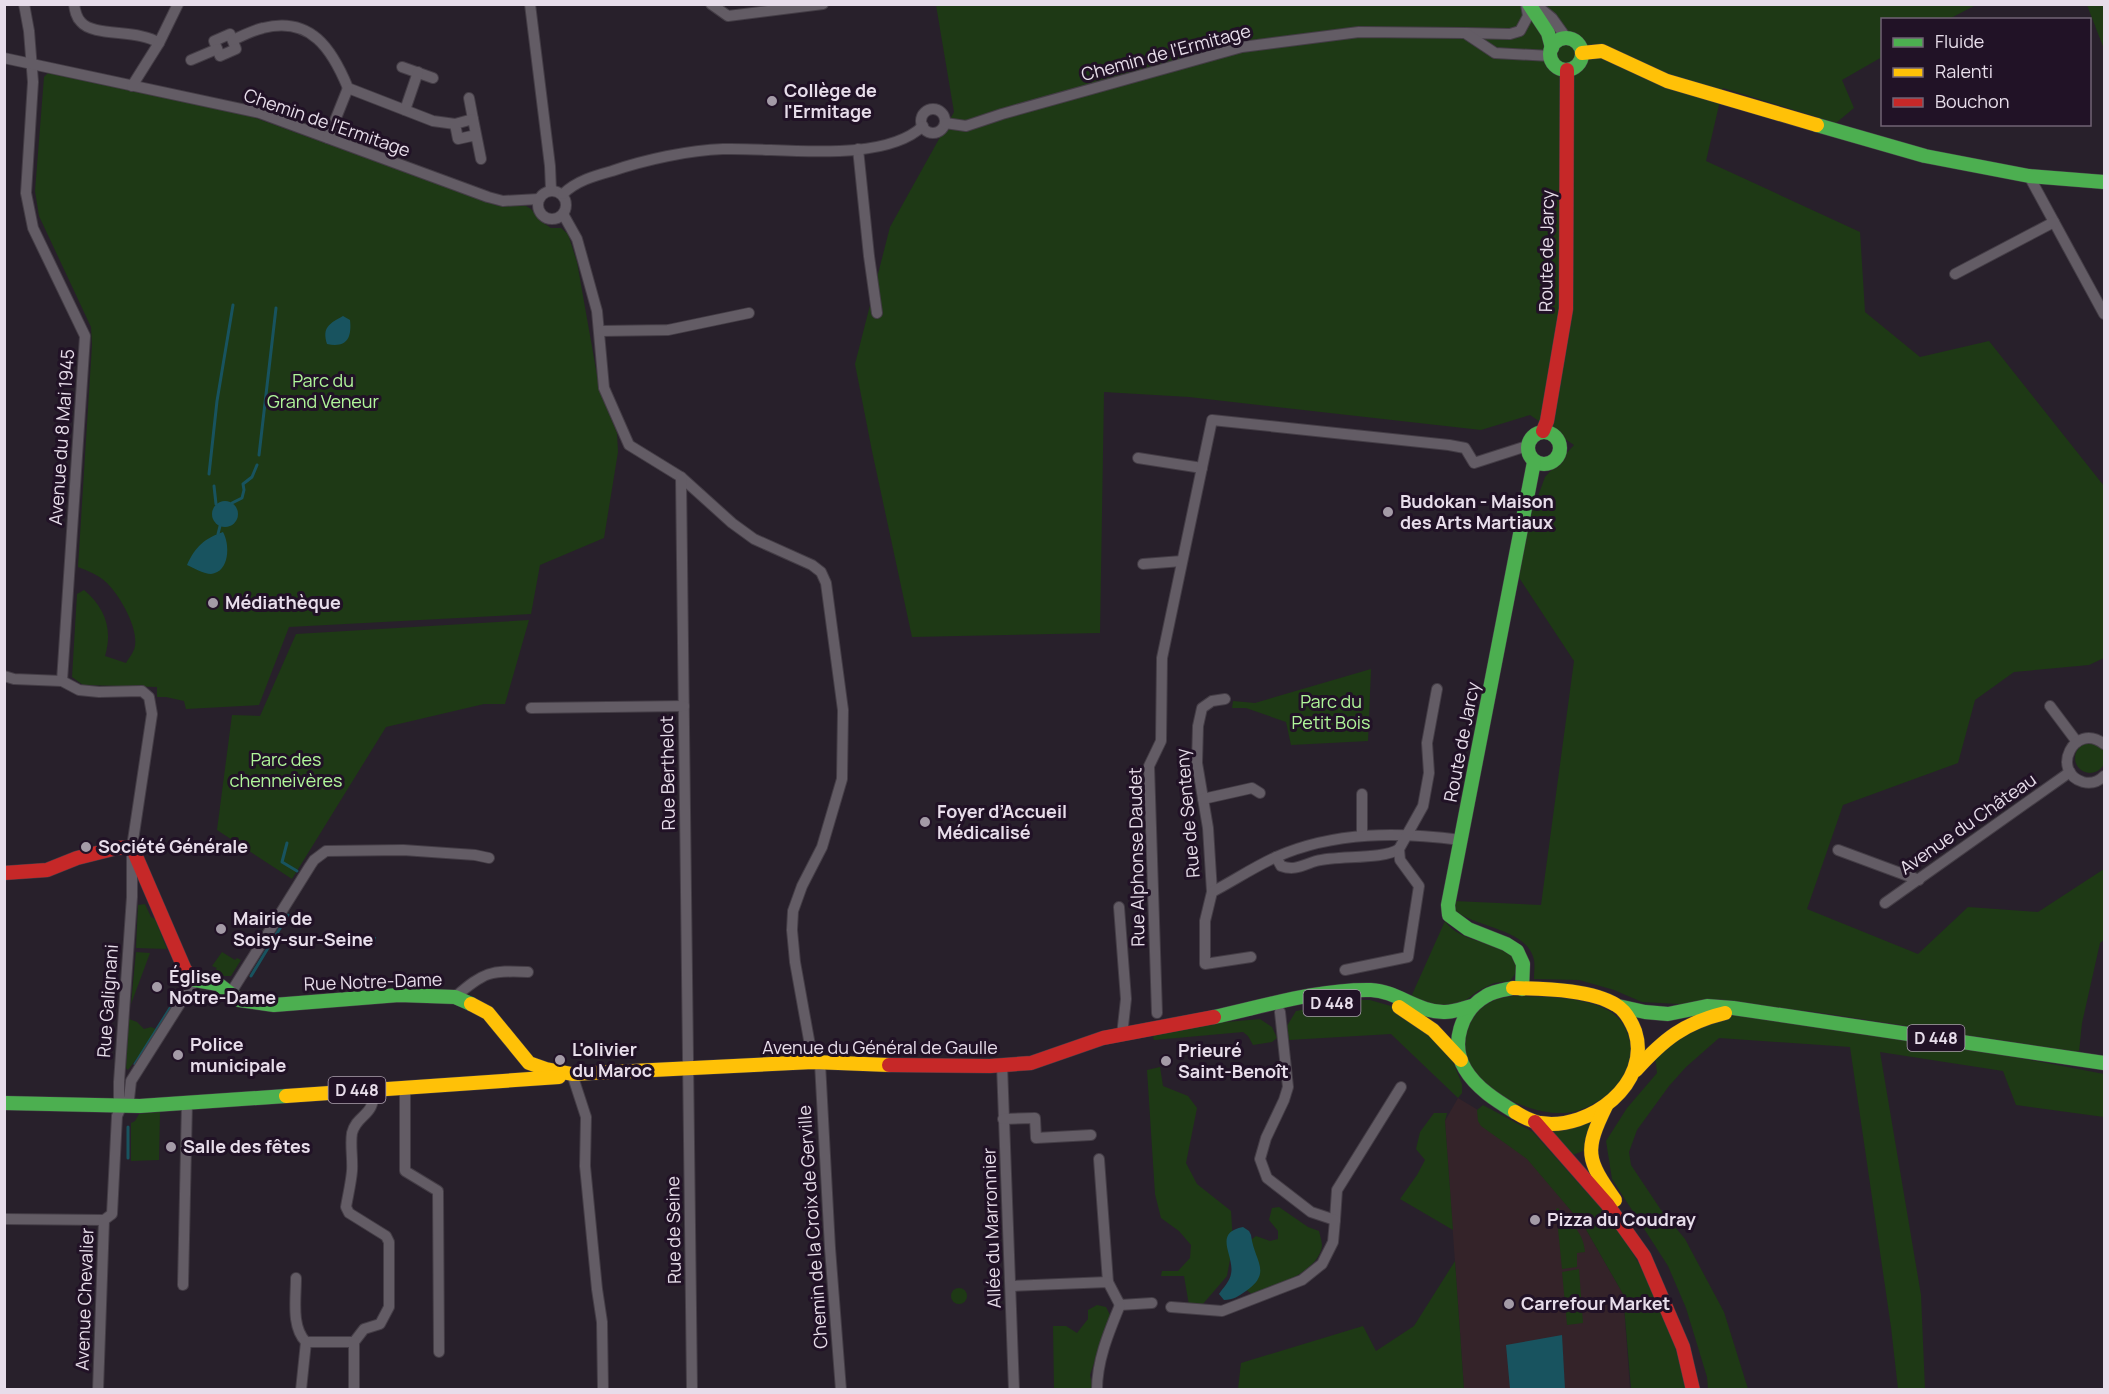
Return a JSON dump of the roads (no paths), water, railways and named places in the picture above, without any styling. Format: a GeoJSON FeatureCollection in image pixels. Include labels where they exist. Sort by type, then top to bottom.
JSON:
{"type":"FeatureCollection","features":[{"type":"Feature","properties":{"kind":"main road"},"geometry":{"type":"LineString","coordinates":[[1528,4],[1548,33],[1551,52],[1556,67],[1567,70],[1579,64],[1582,52],[1576,42],[1567,39],[1557,42],[1551,52]]}},
{"type":"Feature","properties":{"kind":"main road"},"geometry":{"type":"LineString","coordinates":[[1582,52],[1602,51],[1666,81],[1925,156],[2029,176],[2104,182]]}},
{"type":"Feature","properties":{"kind":"main road","name":"Route de Jarcy"},"geometry":{"type":"LineString","coordinates":[[1543,431],[1566,309],[1567,70]]}},
{"type":"Feature","properties":{"kind":"main road"},"geometry":{"type":"LineString","coordinates":[[1543,431],[1551,433],[1559,442],[1559,454],[1550,463],[1544,464],[1534,462],[1527,452],[1532,436],[1543,431]]}},
{"type":"Feature","properties":{"kind":"main road","name":"Route de Jarcy"},"geometry":{"type":"LineString","coordinates":[[1522,989],[1521,956],[1499,940],[1479,935],[1465,928],[1449,915],[1449,897],[1534,462]]}},
{"type":"Feature","properties":{"kind":"main road"},"geometry":{"type":"LineString","coordinates":[[4,873],[47,870],[77,858],[117,848],[132,847],[185,970],[195,980]]}},
{"type":"Feature","properties":{"kind":"main road","name":"Rue Notre-Dame"},"geometry":{"type":"LineString","coordinates":[[195,980],[218,984],[239,1000],[274,1005],[399,995],[455,997],[488,1013],[529,1063]]}},
{"type":"Feature","properties":{"kind":"main road"},"geometry":{"type":"LineString","coordinates":[[1535,1122],[1556,1122],[1579,1118],[1606,1106],[1620,1093],[1634,1073],[1640,1049],[1637,1035],[1626,1014],[1618,1006],[1602,998],[1522,989],[1487,995],[1472,1006],[1460,1029],[1461,1060],[1466,1070],[1482,1088],[1535,1122],[1607,1204],[1644,1256],[1683,1347],[1693,1389]]}},
{"type":"Feature","properties":{"kind":"main road","name":"D 448"},"geometry":{"type":"LineString","coordinates":[[1182,1024],[1338,990],[1375,990],[1429,1010],[1446,1012],[1472,1006]]}},
{"type":"Feature","properties":{"kind":"main road","name":"D 448"},"geometry":{"type":"LineString","coordinates":[[1182,1024],[1371,999],[1398,1006],[1423,1021],[1443,1038],[1461,1060]]}},
{"type":"Feature","properties":{"kind":"main road","name":"D 448"},"geometry":{"type":"LineString","coordinates":[[1618,1006],[1668,1014],[1707,1006],[1768,1013],[2104,1063]]}},
{"type":"Feature","properties":{"kind":"main road","name":"D 448"},"geometry":{"type":"LineString","coordinates":[[1634,1073],[1657,1046],[1673,1032],[1695,1020],[1725,1013],[1768,1013]]}},
{"type":"Feature","properties":{"kind":"main road","name":"Avenue du Général de Gaulle"},"geometry":{"type":"LineString","coordinates":[[572,1074],[816,1062],[912,1066],[1031,1063],[1103,1038],[1182,1024]]}},
{"type":"Feature","properties":{"kind":"main road"},"geometry":{"type":"LineString","coordinates":[[529,1063],[546,1069],[572,1074],[528,1079],[529,1063]]}},
{"type":"Feature","properties":{"kind":"main road","name":"D 448"},"geometry":{"type":"LineString","coordinates":[[4,1103],[121,1107],[528,1079]]}},
{"type":"Feature","properties":{"kind":"main road"},"geometry":{"type":"LineString","coordinates":[[1606,1106],[1590,1139],[1589,1150],[1593,1166],[1651,1253],[1674,1301],[1690,1344],[1701,1389]]}},
{"type":"Feature","properties":{"kind":"street","name":"Avenue du 8 Mai 1945"},"geometry":{"type":"LineString","coordinates":[[24,4],[33,86],[26,193],[33,228],[85,336],[62,681]]}},
{"type":"Feature","properties":{"kind":"street"},"geometry":{"type":"LineString","coordinates":[[74,4],[81,22],[89,28],[147,36],[159,43]]}},
{"type":"Feature","properties":{"kind":"street"},"geometry":{"type":"LineString","coordinates":[[132,86],[159,43],[178,4]]}},
{"type":"Feature","properties":{"kind":"street"},"geometry":{"type":"LineString","coordinates":[[530,4],[551,190]]}},
{"type":"Feature","properties":{"kind":"street"},"geometry":{"type":"LineString","coordinates":[[711,4],[728,16],[817,5]]}},
{"type":"Feature","properties":{"kind":"street","name":"Chemin de l'Ermitage"},"geometry":{"type":"LineString","coordinates":[[945,123],[966,126],[1242,47],[1359,32],[1510,34],[1520,31],[1528,16],[1528,4]]}},
{"type":"Feature","properties":{"kind":"street"},"geometry":{"type":"LineString","coordinates":[[1535,4],[1552,18],[1567,39]]}},
{"type":"Feature","properties":{"kind":"street"},"geometry":{"type":"LineString","coordinates":[[191,60],[217,49],[220,56],[236,49],[233,40],[262,28],[281,26],[299,28],[315,36],[328,48],[337,62],[348,88],[328,138]]}},
{"type":"Feature","properties":{"kind":"street"},"geometry":{"type":"LineString","coordinates":[[1465,33],[1495,53],[1551,52]]}},
{"type":"Feature","properties":{"kind":"street","name":"Chemin de l'Ermitage"},"geometry":{"type":"LineString","coordinates":[[4,57],[260,113],[488,197],[503,201],[539,200]]}},
{"type":"Feature","properties":{"kind":"street"},"geometry":{"type":"LineString","coordinates":[[402,67],[433,78]]}},
{"type":"Feature","properties":{"kind":"street"},"geometry":{"type":"LineString","coordinates":[[405,110],[418,72]]}},
{"type":"Feature","properties":{"kind":"street"},"geometry":{"type":"LineString","coordinates":[[348,88],[433,121],[455,124],[473,119]]}},
{"type":"Feature","properties":{"kind":"street"},"geometry":{"type":"LineString","coordinates":[[469,98],[481,159]]}},
{"type":"Feature","properties":{"kind":"street"},"geometry":{"type":"LineString","coordinates":[[933,109],[943,114],[945,123],[942,129],[933,132],[926,130],[923,126],[923,115],[933,109]]}},
{"type":"Feature","properties":{"kind":"street"},"geometry":{"type":"LineString","coordinates":[[455,124],[458,139],[476,135]]}},
{"type":"Feature","properties":{"kind":"street"},"geometry":{"type":"LineString","coordinates":[[563,194],[579,183],[640,161],[720,149],[758,148],[813,152],[858,149],[905,140],[923,126]]}},
{"type":"Feature","properties":{"kind":"street"},"geometry":{"type":"LineString","coordinates":[[858,149],[869,256],[878,313]]}},
{"type":"Feature","properties":{"kind":"street"},"geometry":{"type":"LineString","coordinates":[[2029,176],[2104,314]]}},
{"type":"Feature","properties":{"kind":"street"},"geometry":{"type":"LineString","coordinates":[[551,190],[563,194],[566,203],[563,214],[554,219],[543,216],[538,206],[539,200],[546,192],[551,190]]}},
{"type":"Feature","properties":{"kind":"street","name":"Chemin de la Croix de Gerville"},"geometry":{"type":"LineString","coordinates":[[563,214],[576,239],[597,311],[604,388],[629,445],[681,477],[743,532],[762,544],[812,565],[821,572],[826,583],[843,710],[842,779],[822,847],[802,886],[793,911],[792,930],[795,962],[816,1062],[841,1389]]}},
{"type":"Feature","properties":{"kind":"street"},"geometry":{"type":"LineString","coordinates":[[1956,274],[2054,222]]}},
{"type":"Feature","properties":{"kind":"street"},"geometry":{"type":"LineString","coordinates":[[600,331],[668,330],[749,313]]}},
{"type":"Feature","properties":{"kind":"street","name":"Rue Alphonse Daudet"},"geometry":{"type":"LineString","coordinates":[[1157,1013],[1149,766],[1161,741],[1162,658],[1212,420],[1449,445],[1465,448],[1474,463],[1527,446]]}},
{"type":"Feature","properties":{"kind":"street"},"geometry":{"type":"LineString","coordinates":[[1138,458],[1202,468]]}},
{"type":"Feature","properties":{"kind":"street","name":"Rue Berthelot"},"geometry":{"type":"LineString","coordinates":[[681,477],[689,1069]]}},
{"type":"Feature","properties":{"kind":"street"},"geometry":{"type":"LineString","coordinates":[[1143,564],[1182,561]]}},
{"type":"Feature","properties":{"kind":"street"},"geometry":{"type":"LineString","coordinates":[[4,676],[14,679],[62,681]]}},
{"type":"Feature","properties":{"kind":"street","name":"Rue Galignani"},"geometry":{"type":"LineString","coordinates":[[62,681],[79,690],[142,691],[150,697],[152,714],[132,847],[132,897],[118,1099],[121,1107]]}},
{"type":"Feature","properties":{"kind":"street"},"geometry":{"type":"LineString","coordinates":[[1276,857],[1281,866],[1290,870],[1318,860],[1342,856],[1392,854],[1399,849],[1423,806],[1429,773],[1427,743],[1437,689]]}},
{"type":"Feature","properties":{"kind":"street","name":"Rue de Senteny"},"geometry":{"type":"LineString","coordinates":[[1224,699],[1212,701],[1202,708],[1198,726],[1197,763],[1208,828],[1212,892],[1204,921],[1205,964],[1251,957]]}},
{"type":"Feature","properties":{"kind":"street"},"geometry":{"type":"LineString","coordinates":[[531,708],[684,706]]}},
{"type":"Feature","properties":{"kind":"street"},"geometry":{"type":"LineString","coordinates":[[2050,706],[2077,742]]}},
{"type":"Feature","properties":{"kind":"street"},"geometry":{"type":"LineString","coordinates":[[2104,744],[2090,738],[2077,742],[2067,756],[2070,772],[2076,779],[2085,783],[2094,783],[2104,776]]}},
{"type":"Feature","properties":{"kind":"street","name":"Avenue du Château"},"geometry":{"type":"LineString","coordinates":[[1885,903],[2070,772]]}},
{"type":"Feature","properties":{"kind":"street"},"geometry":{"type":"LineString","coordinates":[[1203,799],[1252,788],[1260,794]]}},
{"type":"Feature","properties":{"kind":"street"},"geometry":{"type":"LineString","coordinates":[[1362,794],[1362,836]]}},
{"type":"Feature","properties":{"kind":"street"},"geometry":{"type":"LineString","coordinates":[[1212,892],[1276,857],[1313,844],[1362,836],[1408,834],[1461,840]]}},
{"type":"Feature","properties":{"kind":"street"},"geometry":{"type":"LineString","coordinates":[[1345,970],[1408,957],[1419,886],[1400,860],[1399,849]]}},
{"type":"Feature","properties":{"kind":"street"},"geometry":{"type":"LineString","coordinates":[[230,994],[314,860],[326,851],[403,850],[489,858]]}},
{"type":"Feature","properties":{"kind":"street"},"geometry":{"type":"LineString","coordinates":[[1838,850],[1919,880]]}},
{"type":"Feature","properties":{"kind":"street"},"geometry":{"type":"LineString","coordinates":[[132,897],[137,890],[152,891]]}},
{"type":"Feature","properties":{"kind":"street"},"geometry":{"type":"LineString","coordinates":[[1119,907],[1126,999],[1122,1035]]}},
{"type":"Feature","properties":{"kind":"street"},"geometry":{"type":"LineString","coordinates":[[455,997],[472,982],[489,974],[498,971],[528,972]]}},
{"type":"Feature","properties":{"kind":"street"},"geometry":{"type":"LineString","coordinates":[[121,1107],[129,1099],[131,1082],[195,980]]}},
{"type":"Feature","properties":{"kind":"street"},"geometry":{"type":"LineString","coordinates":[[1280,1012],[1288,1088],[1266,1138],[1260,1159],[1267,1178],[1311,1212],[1335,1220]]}},
{"type":"Feature","properties":{"kind":"street","name":"Allée du Marronnier"},"geometry":{"type":"LineString","coordinates":[[1002,1065],[1014,1389]]}},
{"type":"Feature","properties":{"kind":"street","name":"Rue de Seine"},"geometry":{"type":"LineString","coordinates":[[689,1069],[692,1389]]}},
{"type":"Feature","properties":{"kind":"street"},"geometry":{"type":"LineString","coordinates":[[572,1074],[586,1117],[585,1166],[602,1322],[603,1389]]}},
{"type":"Feature","properties":{"kind":"street"},"geometry":{"type":"LineString","coordinates":[[119,1082],[131,1082]]}},
{"type":"Feature","properties":{"kind":"street"},"geometry":{"type":"LineString","coordinates":[[1171,1307],[1222,1311],[1302,1280],[1322,1264],[1333,1242],[1337,1190],[1401,1087]]}},
{"type":"Feature","properties":{"kind":"street"},"geometry":{"type":"LineString","coordinates":[[405,1088],[405,1171],[438,1191],[439,1352]]}},
{"type":"Feature","properties":{"kind":"street"},"geometry":{"type":"LineString","coordinates":[[354,1389],[354,1342],[364,1329],[380,1324],[389,1307],[389,1242],[386,1236],[349,1212],[346,1207],[352,1170],[352,1134],[354,1128],[372,1107],[373,1089]]}},
{"type":"Feature","properties":{"kind":"street"},"geometry":{"type":"LineString","coordinates":[[183,1285],[187,1103]]}},
{"type":"Feature","properties":{"kind":"street","name":"Avenue Chevalier"},"geometry":{"type":"LineString","coordinates":[[98,1389],[104,1220],[112,1214],[117,1123],[121,1107]]}},
{"type":"Feature","properties":{"kind":"street"},"geometry":{"type":"LineString","coordinates":[[1003,1119],[1035,1118],[1036,1138],[1091,1135]]}},
{"type":"Feature","properties":{"kind":"street"},"geometry":{"type":"LineString","coordinates":[[1097,1389],[1105,1342],[1120,1305],[1108,1282],[1099,1159]]}},
{"type":"Feature","properties":{"kind":"street"},"geometry":{"type":"LineString","coordinates":[[4,1219],[104,1220]]}},
{"type":"Feature","properties":{"kind":"street"},"geometry":{"type":"LineString","coordinates":[[296,1278],[297,1327],[300,1336],[306,1342],[354,1342]]}},
{"type":"Feature","properties":{"kind":"street"},"geometry":{"type":"LineString","coordinates":[[1011,1286],[1108,1282]]}},
{"type":"Feature","properties":{"kind":"street"},"geometry":{"type":"LineString","coordinates":[[1120,1305],[1152,1303]]}},
{"type":"Feature","properties":{"kind":"street"},"geometry":{"type":"LineString","coordinates":[[301,1389],[306,1342]]}},
{"type":"Feature","properties":{"kind":"water"},"geometry":{"type":"Polygon","coordinates":[[[343,316],[350,320],[349,337],[344,343],[327,344],[326,330],[334,321],[343,316]]]}},
{"type":"Feature","properties":{"kind":"water"},"geometry":{"type":"Polygon","coordinates":[[[225,501],[234,505],[238,514],[234,523],[225,527],[216,523],[212,514],[216,505],[225,501]]]}},
{"type":"Feature","properties":{"kind":"water"},"geometry":{"type":"Polygon","coordinates":[[[223,532],[227,543],[227,557],[222,568],[211,574],[187,565],[201,544],[223,532]]]}},
{"type":"Feature","properties":{"kind":"water"},"geometry":{"type":"Polygon","coordinates":[[[356,936],[376,937],[375,945],[356,944],[354,940],[356,936]]]}},
{"type":"Feature","properties":{"kind":"water"},"geometry":{"type":"Polygon","coordinates":[[[1243,1227],[1251,1235],[1260,1266],[1259,1278],[1246,1291],[1224,1300],[1219,1294],[1231,1274],[1227,1240],[1229,1234],[1243,1227]]]}},
{"type":"Feature","properties":{"kind":"water"},"geometry":{"type":"Polygon","coordinates":[[[1562,1335],[1565,1389],[1510,1389],[1506,1345],[1562,1335]]]}},
{"type":"Feature","properties":{"kind":"waterway"},"geometry":{"type":"LineString","coordinates":[[209,474],[217,401],[233,305]]}},
{"type":"Feature","properties":{"kind":"waterway"},"geometry":{"type":"LineString","coordinates":[[259,455],[276,308]]}},
{"type":"Feature","properties":{"kind":"waterway"},"geometry":{"type":"LineString","coordinates":[[232,503],[242,498],[243,484],[252,477],[257,465]]}},
{"type":"Feature","properties":{"kind":"waterway"},"geometry":{"type":"LineString","coordinates":[[214,486],[216,504]]}},
{"type":"Feature","properties":{"kind":"waterway"},"geometry":{"type":"LineString","coordinates":[[218,534],[220,526]]}},
{"type":"Feature","properties":{"kind":"waterway"},"geometry":{"type":"LineString","coordinates":[[287,843],[282,862],[297,871]]}},
{"type":"Feature","properties":{"kind":"waterway"},"geometry":{"type":"LineString","coordinates":[[251,976],[288,915]]}},
{"type":"Feature","properties":{"kind":"waterway"},"geometry":{"type":"LineString","coordinates":[[135,1064],[182,989]]}},
{"type":"Feature","properties":{"kind":"waterway"},"geometry":{"type":"LineString","coordinates":[[128,1127],[128,1158]]}},
{"type":"Feature","properties":{"kind":"place","name":"Collège de l'Ermitage"},"geometry":{"type":"Point","coordinates":[772,101]}},
{"type":"Feature","properties":{"kind":"place","name":"Budokan - Maison des Arts Martiaux"},"geometry":{"type":"Point","coordinates":[1388,512]}},
{"type":"Feature","properties":{"kind":"place","name":"Médiathèque"},"geometry":{"type":"Point","coordinates":[213,603]}},
{"type":"Feature","properties":{"kind":"place","name":"Foyer d’Accueil Médicalisé"},"geometry":{"type":"Point","coordinates":[925,822]}},
{"type":"Feature","properties":{"kind":"place","name":"Société Générale"},"geometry":{"type":"Point","coordinates":[86,847]}},
{"type":"Feature","properties":{"kind":"place","name":"Mairie de Soisy-sur-Seine"},"geometry":{"type":"Point","coordinates":[221,929]}},
{"type":"Feature","properties":{"kind":"place","name":"Église Notre-Dame"},"geometry":{"type":"Point","coordinates":[157,987]}},
{"type":"Feature","properties":{"kind":"place","name":"Police municipale"},"geometry":{"type":"Point","coordinates":[178,1055]}},
{"type":"Feature","properties":{"kind":"place","name":"L'olivier du Maroc"},"geometry":{"type":"Point","coordinates":[560,1060]}},
{"type":"Feature","properties":{"kind":"place","name":"Prieuré Saint-Benoît"},"geometry":{"type":"Point","coordinates":[1166,1061]}},
{"type":"Feature","properties":{"kind":"place","name":"Salle des fêtes"},"geometry":{"type":"Point","coordinates":[171,1147]}},
{"type":"Feature","properties":{"kind":"place","name":"Pizza du Coudray"},"geometry":{"type":"Point","coordinates":[1535,1220]}},
{"type":"Feature","properties":{"kind":"place","name":"Carrefour Market"},"geometry":{"type":"Point","coordinates":[1509,1304]}},
{"type":"Feature","properties":{"kind":"park label","name":"Parc du Grand Veneur"},"geometry":{"type":"Point","coordinates":[323,391]}},
{"type":"Feature","properties":{"kind":"park label","name":"Parc du Petit Bois"},"geometry":{"type":"Point","coordinates":[1331,712]}},
{"type":"Feature","properties":{"kind":"park label","name":"Parc des chenneivères"},"geometry":{"type":"Point","coordinates":[286,770]}}]}
